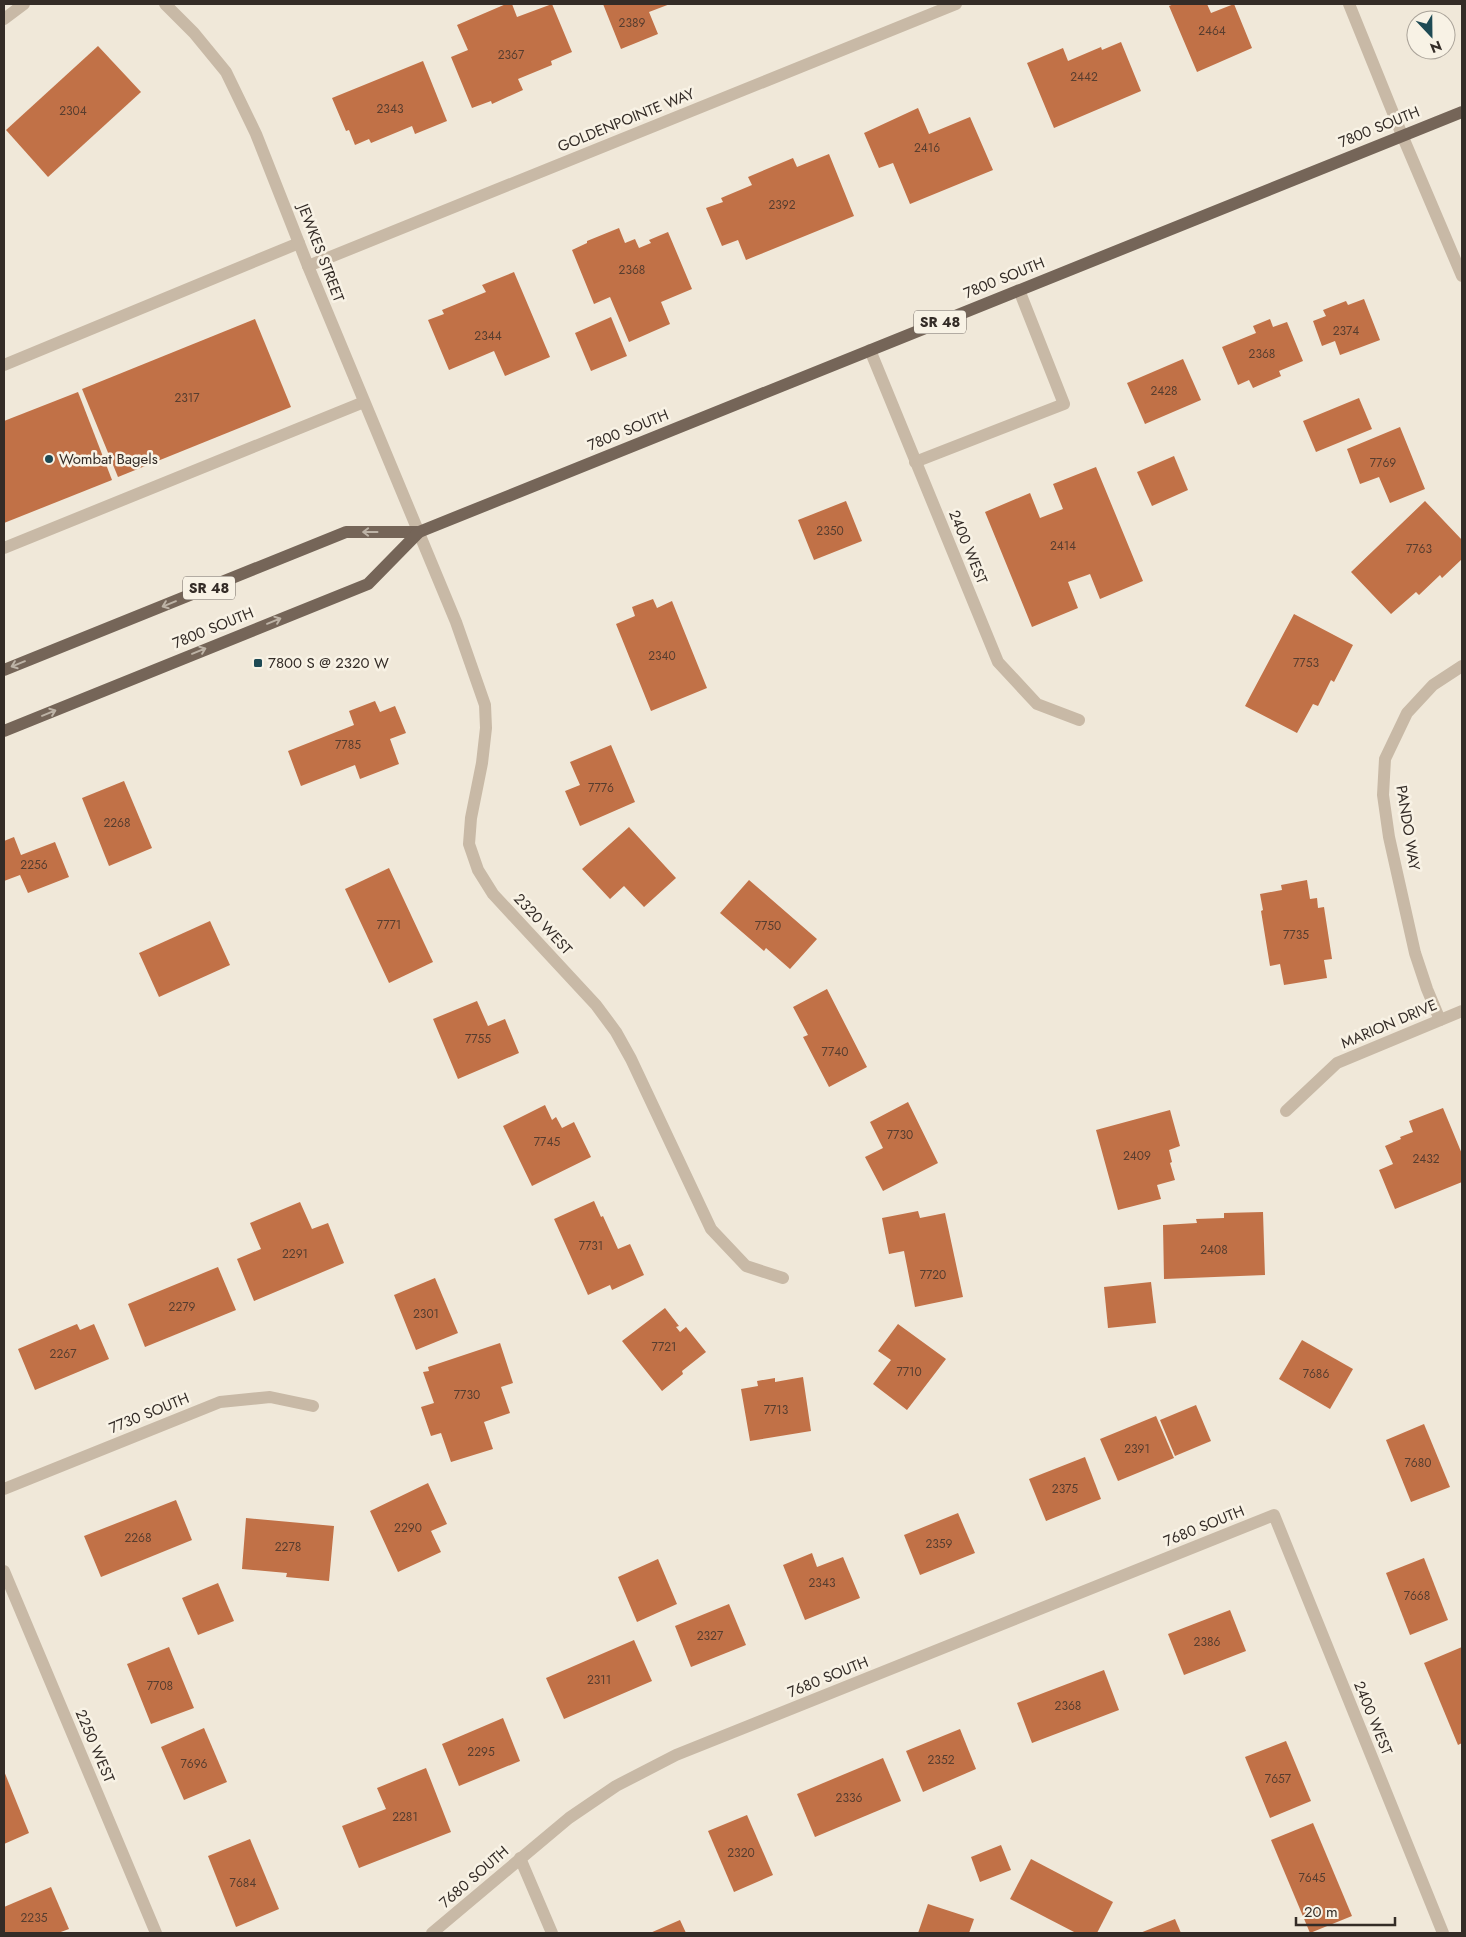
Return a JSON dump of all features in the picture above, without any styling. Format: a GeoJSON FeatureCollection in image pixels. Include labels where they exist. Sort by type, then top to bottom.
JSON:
{"type":"FeatureCollection","features":[{"type":"Feature","properties":{"kind":"main road","name":"7800 SOUTH"},"geometry":{"type":"LineString","coordinates":[[4,670],[346,532],[419,532],[1462,112]]}},
{"type":"Feature","properties":{"kind":"main road","name":"7800 SOUTH"},"geometry":{"type":"LineString","coordinates":[[4,731],[368,584],[419,532]]}},
{"type":"Feature","properties":{"kind":"street"},"geometry":{"type":"LineString","coordinates":[[4,19],[24,4]]}},
{"type":"Feature","properties":{"kind":"street","name":"JEWKES STREET"},"geometry":{"type":"LineString","coordinates":[[165,4],[194,33],[226,72],[256,134],[308,266],[419,532]]}},
{"type":"Feature","properties":{"kind":"street","name":"GOLDENPOINTE WAY"},"geometry":{"type":"LineString","coordinates":[[308,266],[956,4]]}},
{"type":"Feature","properties":{"kind":"street"},"geometry":{"type":"LineString","coordinates":[[1349,4],[1462,276]]}},
{"type":"Feature","properties":{"kind":"street"},"geometry":{"type":"LineString","coordinates":[[4,365],[299,243]]}},
{"type":"Feature","properties":{"kind":"street"},"geometry":{"type":"LineString","coordinates":[[915,462],[1064,404],[1019,290]]}},
{"type":"Feature","properties":{"kind":"street","name":"2400 WEST"},"geometry":{"type":"LineString","coordinates":[[870,350],[998,662],[1037,704],[1080,720]]}},
{"type":"Feature","properties":{"kind":"street"},"geometry":{"type":"LineString","coordinates":[[4,548],[364,402]]}},
{"type":"Feature","properties":{"kind":"street","name":"2320 WEST"},"geometry":{"type":"LineString","coordinates":[[419,532],[456,622],[485,705],[486,728],[482,763],[471,818],[469,844],[478,870],[493,894],[596,1005],[616,1032],[631,1059],[711,1229],[746,1266],[783,1278]]}},
{"type":"Feature","properties":{"kind":"street","name":"PANDO WAY"},"geometry":{"type":"LineString","coordinates":[[1440,1020],[1415,953],[1389,837],[1383,795],[1385,759],[1407,713],[1433,685],[1462,666]]}},
{"type":"Feature","properties":{"kind":"street","name":"MARION DRIVE"},"geometry":{"type":"LineString","coordinates":[[1286,1111],[1337,1063],[1462,1011]]}},
{"type":"Feature","properties":{"kind":"street","name":"7730 SOUTH"},"geometry":{"type":"LineString","coordinates":[[4,1489],[220,1402],[270,1397],[313,1406]]}},
{"type":"Feature","properties":{"kind":"street","name":"2400 WEST"},"geometry":{"type":"LineString","coordinates":[[1274,1515],[1443,1933]]}},
{"type":"Feature","properties":{"kind":"street","name":"7680 SOUTH"},"geometry":{"type":"LineString","coordinates":[[432,1933],[569,1818],[616,1786],[676,1755],[1274,1515]]}},
{"type":"Feature","properties":{"kind":"street","name":"2250 WEST"},"geometry":{"type":"LineString","coordinates":[[4,1571],[156,1933]]}},
{"type":"Feature","properties":{"kind":"street"},"geometry":{"type":"LineString","coordinates":[[520,1858],[552,1933]]}},
{"type":"Feature","properties":{"kind":"building"},"geometry":{"type":"Polygon","coordinates":[[[506,4],[512,4],[517,17],[552,4],[572,52],[551,61],[552,65],[518,79],[523,90],[492,104],[491,101],[472,108],[451,57],[468,50],[457,25],[506,4]]]}},
{"type":"Feature","properties":{"kind":"building"},"geometry":{"type":"Polygon","coordinates":[[[603,4],[670,4],[649,12],[658,34],[621,49],[603,4]]]}},
{"type":"Feature","properties":{"kind":"building"},"geometry":{"type":"Polygon","coordinates":[[[1174,4],[1207,4],[1211,13],[1234,4],[1252,48],[1197,72],[1169,6],[1174,4]]]}},
{"type":"Feature","properties":{"kind":"building"},"geometry":{"type":"Polygon","coordinates":[[[1121,42],[1141,91],[1054,128],[1027,63],[1063,48],[1068,61],[1101,47],[1102,50],[1121,42]]]}},
{"type":"Feature","properties":{"kind":"building"},"geometry":{"type":"Polygon","coordinates":[[[98,46],[141,92],[48,177],[6,130],[98,46]]]}},
{"type":"Feature","properties":{"kind":"building"},"geometry":{"type":"Polygon","coordinates":[[[423,61],[447,121],[415,134],[412,126],[371,143],[369,139],[355,145],[349,130],[346,131],[332,98],[423,61]]]}},
{"type":"Feature","properties":{"kind":"building"},"geometry":{"type":"Polygon","coordinates":[[[918,108],[929,134],[970,117],[993,170],[910,204],[893,163],[879,168],[864,133],[918,108]]]}},
{"type":"Feature","properties":{"kind":"building"},"geometry":{"type":"Polygon","coordinates":[[[829,154],[854,216],[746,260],[738,240],[722,246],[706,208],[723,202],[721,198],[752,185],[748,177],[793,158],[797,167],[829,154]]]}},
{"type":"Feature","properties":{"kind":"building"},"geometry":{"type":"Polygon","coordinates":[[[619,228],[625,243],[635,239],[639,248],[651,243],[649,240],[668,232],[692,289],[661,302],[670,324],[629,342],[610,297],[594,304],[572,250],[587,243],[587,241],[619,228]]]}},
{"type":"Feature","properties":{"kind":"building"},"geometry":{"type":"Polygon","coordinates":[[[514,272],[550,357],[505,376],[494,351],[449,370],[428,320],[444,314],[442,310],[486,292],[482,285],[514,272]]]}},
{"type":"Feature","properties":{"kind":"building"},"geometry":{"type":"Polygon","coordinates":[[[1364,299],[1380,340],[1340,355],[1335,341],[1322,346],[1313,321],[1326,316],[1323,310],[1346,301],[1348,305],[1364,299]]]}},
{"type":"Feature","properties":{"kind":"building"},"geometry":{"type":"Polygon","coordinates":[[[611,317],[627,356],[591,371],[575,333],[611,317]]]}},
{"type":"Feature","properties":{"kind":"building"},"geometry":{"type":"Polygon","coordinates":[[[255,319],[291,407],[118,477],[82,389],[255,319]]]}},
{"type":"Feature","properties":{"kind":"building"},"geometry":{"type":"Polygon","coordinates":[[[1270,319],[1273,327],[1287,322],[1303,361],[1279,371],[1281,376],[1253,388],[1249,380],[1238,385],[1222,347],[1256,333],[1253,326],[1270,319]]]}},
{"type":"Feature","properties":{"kind":"building"},"geometry":{"type":"Polygon","coordinates":[[[1183,359],[1201,400],[1145,424],[1127,383],[1183,359]]]}},
{"type":"Feature","properties":{"kind":"building"},"geometry":{"type":"Polygon","coordinates":[[[78,392],[112,480],[4,523],[4,421],[78,392]]]}},
{"type":"Feature","properties":{"kind":"building"},"geometry":{"type":"Polygon","coordinates":[[[1359,398],[1372,429],[1316,452],[1303,421],[1359,398]]]}},
{"type":"Feature","properties":{"kind":"building"},"geometry":{"type":"Polygon","coordinates":[[[1400,427],[1425,489],[1390,503],[1379,477],[1360,484],[1347,449],[1400,427]]]}},
{"type":"Feature","properties":{"kind":"building"},"geometry":{"type":"Polygon","coordinates":[[[1174,456],[1188,490],[1152,506],[1137,472],[1174,456]]]}},
{"type":"Feature","properties":{"kind":"building"},"geometry":{"type":"Polygon","coordinates":[[[1096,467],[1143,581],[1100,599],[1090,574],[1068,582],[1078,608],[1032,627],[985,512],[1030,493],[1040,518],[1063,509],[1053,484],[1096,467]]]}},
{"type":"Feature","properties":{"kind":"building"},"geometry":{"type":"Polygon","coordinates":[[[846,501],[862,541],[814,560],[798,520],[846,501]]]}},
{"type":"Feature","properties":{"kind":"building"},"geometry":{"type":"Polygon","coordinates":[[[1425,501],[1462,540],[1462,559],[1442,578],[1440,575],[1419,595],[1416,592],[1391,614],[1351,572],[1425,501]]]}},
{"type":"Feature","properties":{"kind":"building"},"geometry":{"type":"Polygon","coordinates":[[[653,599],[657,608],[672,601],[707,688],[651,711],[616,624],[635,616],[632,607],[653,599]]]}},
{"type":"Feature","properties":{"kind":"building"},"geometry":{"type":"Polygon","coordinates":[[[1294,614],[1353,645],[1334,682],[1331,680],[1318,706],[1313,704],[1297,733],[1245,706],[1294,614]]]}},
{"type":"Feature","properties":{"kind":"building"},"geometry":{"type":"Polygon","coordinates":[[[375,701],[380,712],[395,706],[406,733],[390,739],[399,764],[360,779],[355,765],[301,786],[288,751],[354,725],[349,711],[375,701]]]}},
{"type":"Feature","properties":{"kind":"building"},"geometry":{"type":"Polygon","coordinates":[[[611,745],[635,802],[580,826],[565,791],[580,785],[570,762],[611,745]]]}},
{"type":"Feature","properties":{"kind":"building"},"geometry":{"type":"Polygon","coordinates":[[[124,781],[152,848],[109,866],[82,798],[124,781]]]}},
{"type":"Feature","properties":{"kind":"building"},"geometry":{"type":"Polygon","coordinates":[[[629,827],[676,878],[644,907],[624,886],[610,899],[582,869],[629,827]]]}},
{"type":"Feature","properties":{"kind":"building"},"geometry":{"type":"Polygon","coordinates":[[[14,837],[21,855],[55,842],[69,877],[28,893],[20,875],[4,881],[4,841],[14,837]]]}},
{"type":"Feature","properties":{"kind":"building"},"geometry":{"type":"Polygon","coordinates":[[[389,868],[433,962],[389,983],[345,889],[389,868]]]}},
{"type":"Feature","properties":{"kind":"building"},"geometry":{"type":"Polygon","coordinates":[[[749,880],[817,939],[790,969],[766,948],[764,951],[720,913],[749,880]]]}},
{"type":"Feature","properties":{"kind":"building"},"geometry":{"type":"Polygon","coordinates":[[[1307,880],[1310,899],[1317,898],[1318,908],[1324,907],[1332,959],[1324,960],[1327,978],[1284,985],[1280,964],[1270,966],[1260,894],[1282,890],[1281,885],[1307,880]]]}},
{"type":"Feature","properties":{"kind":"building"},"geometry":{"type":"Polygon","coordinates":[[[210,921],[230,965],[159,997],[139,953],[210,921]]]}},
{"type":"Feature","properties":{"kind":"building"},"geometry":{"type":"Polygon","coordinates":[[[827,989],[867,1067],[829,1087],[803,1037],[808,1035],[793,1007],[827,989]]]}},
{"type":"Feature","properties":{"kind":"building"},"geometry":{"type":"Polygon","coordinates":[[[477,1001],[488,1026],[505,1019],[519,1053],[458,1079],[433,1019],[477,1001]]]}},
{"type":"Feature","properties":{"kind":"building"},"geometry":{"type":"Polygon","coordinates":[[[908,1102],[938,1163],[883,1191],[865,1157],[883,1148],[870,1122],[908,1102]]]}},
{"type":"Feature","properties":{"kind":"building"},"geometry":{"type":"Polygon","coordinates":[[[545,1105],[552,1120],[556,1117],[562,1128],[574,1122],[591,1157],[532,1186],[503,1126],[545,1105]]]}},
{"type":"Feature","properties":{"kind":"building"},"geometry":{"type":"Polygon","coordinates":[[[1443,1108],[1462,1154],[1462,1182],[1395,1209],[1379,1170],[1393,1164],[1385,1146],[1413,1132],[1409,1121],[1443,1108]]]}},
{"type":"Feature","properties":{"kind":"building"},"geometry":{"type":"Polygon","coordinates":[[[1170,1110],[1180,1146],[1169,1150],[1172,1162],[1170,1163],[1175,1180],[1157,1185],[1161,1199],[1118,1210],[1096,1130],[1170,1110]]]}},
{"type":"Feature","properties":{"kind":"building"},"geometry":{"type":"Polygon","coordinates":[[[594,1201],[618,1249],[630,1244],[644,1275],[612,1290],[610,1285],[588,1295],[554,1219],[594,1201]]]}},
{"type":"Feature","properties":{"kind":"building"},"geometry":{"type":"Polygon","coordinates":[[[300,1202],[312,1229],[328,1223],[344,1263],[254,1301],[237,1259],[261,1249],[250,1223],[300,1202]]]}},
{"type":"Feature","properties":{"kind":"building"},"geometry":{"type":"Polygon","coordinates":[[[918,1211],[920,1218],[945,1213],[963,1297],[915,1307],[904,1251],[889,1254],[882,1218],[918,1211]]]}},
{"type":"Feature","properties":{"kind":"building"},"geometry":{"type":"Polygon","coordinates":[[[1263,1212],[1265,1275],[1164,1279],[1163,1225],[1197,1223],[1196,1219],[1224,1218],[1224,1213],[1263,1212]]]}},
{"type":"Feature","properties":{"kind":"building"},"geometry":{"type":"Polygon","coordinates":[[[218,1267],[236,1310],[145,1347],[128,1304],[218,1267]]]}},
{"type":"Feature","properties":{"kind":"building"},"geometry":{"type":"Polygon","coordinates":[[[435,1278],[458,1333],[416,1350],[394,1295],[435,1278]]]}},
{"type":"Feature","properties":{"kind":"building"},"geometry":{"type":"Polygon","coordinates":[[[1151,1282],[1156,1323],[1108,1328],[1104,1287],[1151,1282]]]}},
{"type":"Feature","properties":{"kind":"building"},"geometry":{"type":"Polygon","coordinates":[[[665,1308],[679,1326],[676,1327],[680,1332],[686,1327],[706,1352],[682,1371],[683,1374],[662,1391],[622,1341],[665,1308]]]}},
{"type":"Feature","properties":{"kind":"building"},"geometry":{"type":"Polygon","coordinates":[[[77,1324],[80,1330],[94,1324],[109,1359],[35,1390],[18,1349],[77,1324]]]}},
{"type":"Feature","properties":{"kind":"building"},"geometry":{"type":"Polygon","coordinates":[[[898,1324],[946,1359],[907,1410],[873,1384],[891,1360],[878,1351],[898,1324]]]}},
{"type":"Feature","properties":{"kind":"building"},"geometry":{"type":"Polygon","coordinates":[[[1302,1340],[1353,1369],[1330,1409],[1279,1379],[1302,1340]]]}},
{"type":"Feature","properties":{"kind":"building"},"geometry":{"type":"Polygon","coordinates":[[[500,1343],[513,1383],[501,1387],[510,1413],[484,1422],[493,1449],[451,1462],[441,1433],[431,1436],[421,1407],[434,1403],[423,1372],[429,1371],[428,1367],[500,1343]]]}},
{"type":"Feature","properties":{"kind":"building"},"geometry":{"type":"Polygon","coordinates":[[[803,1377],[811,1431],[750,1441],[741,1389],[758,1386],[757,1381],[775,1378],[775,1382],[803,1377]]]}},
{"type":"Feature","properties":{"kind":"building"},"geometry":{"type":"Polygon","coordinates":[[[1196,1405],[1211,1441],[1175,1456],[1160,1420],[1196,1405]]]}},
{"type":"Feature","properties":{"kind":"building"},"geometry":{"type":"Polygon","coordinates":[[[1156,1416],[1174,1458],[1118,1481],[1100,1439],[1156,1416]]]}},
{"type":"Feature","properties":{"kind":"building"},"geometry":{"type":"Polygon","coordinates":[[[1424,1424],[1450,1487],[1411,1502],[1386,1440],[1424,1424]]]}},
{"type":"Feature","properties":{"kind":"building"},"geometry":{"type":"Polygon","coordinates":[[[1085,1457],[1101,1499],[1046,1521],[1029,1479],[1085,1457]]]}},
{"type":"Feature","properties":{"kind":"building"},"geometry":{"type":"Polygon","coordinates":[[[428,1483],[447,1524],[431,1531],[441,1552],[398,1572],[370,1511],[428,1483]]]}},
{"type":"Feature","properties":{"kind":"building"},"geometry":{"type":"Polygon","coordinates":[[[176,1500],[192,1540],[101,1577],[84,1536],[176,1500]]]}},
{"type":"Feature","properties":{"kind":"building"},"geometry":{"type":"Polygon","coordinates":[[[958,1513],[975,1553],[920,1575],[904,1535],[958,1513]]]}},
{"type":"Feature","properties":{"kind":"building"},"geometry":{"type":"Polygon","coordinates":[[[246,1518],[334,1526],[329,1581],[286,1577],[287,1573],[242,1569],[246,1518]]]}},
{"type":"Feature","properties":{"kind":"building"},"geometry":{"type":"Polygon","coordinates":[[[812,1553],[817,1567],[843,1557],[860,1598],[805,1620],[783,1565],[812,1553]]]}},
{"type":"Feature","properties":{"kind":"building"},"geometry":{"type":"Polygon","coordinates":[[[1424,1558],[1448,1620],[1410,1635],[1386,1573],[1424,1558]]]}},
{"type":"Feature","properties":{"kind":"building"},"geometry":{"type":"Polygon","coordinates":[[[658,1559],[677,1604],[637,1622],[618,1577],[658,1559]]]}},
{"type":"Feature","properties":{"kind":"building"},"geometry":{"type":"Polygon","coordinates":[[[218,1583],[234,1621],[198,1635],[182,1598],[218,1583]]]}},
{"type":"Feature","properties":{"kind":"building"},"geometry":{"type":"Polygon","coordinates":[[[729,1604],[746,1645],[691,1667],[675,1626],[729,1604]]]}},
{"type":"Feature","properties":{"kind":"building"},"geometry":{"type":"Polygon","coordinates":[[[1230,1610],[1246,1651],[1184,1675],[1168,1634],[1230,1610]]]}},
{"type":"Feature","properties":{"kind":"building"},"geometry":{"type":"Polygon","coordinates":[[[634,1640],[652,1681],[564,1719],[546,1678],[634,1640]]]}},
{"type":"Feature","properties":{"kind":"building"},"geometry":{"type":"Polygon","coordinates":[[[169,1647],[194,1708],[151,1724],[127,1664],[169,1647]]]}},
{"type":"Feature","properties":{"kind":"building"},"geometry":{"type":"Polygon","coordinates":[[[1462,1647],[1462,1743],[1458,1745],[1424,1663],[1462,1647]]]}},
{"type":"Feature","properties":{"kind":"building"},"geometry":{"type":"Polygon","coordinates":[[[1104,1670],[1119,1710],[1032,1743],[1017,1703],[1104,1670]]]}},
{"type":"Feature","properties":{"kind":"building"},"geometry":{"type":"Polygon","coordinates":[[[503,1718],[520,1761],[459,1786],[442,1744],[503,1718]]]}},
{"type":"Feature","properties":{"kind":"building"},"geometry":{"type":"Polygon","coordinates":[[[204,1728],[227,1782],[184,1800],[161,1747],[204,1728]]]}},
{"type":"Feature","properties":{"kind":"building"},"geometry":{"type":"Polygon","coordinates":[[[960,1729],[976,1769],[923,1792],[906,1751],[960,1729]]]}},
{"type":"Feature","properties":{"kind":"building"},"geometry":{"type":"Polygon","coordinates":[[[1286,1741],[1311,1801],[1270,1818],[1245,1757],[1286,1741]]]}},
{"type":"Feature","properties":{"kind":"building"},"geometry":{"type":"Polygon","coordinates":[[[883,1758],[901,1801],[815,1837],[797,1794],[883,1758]]]}},
{"type":"Feature","properties":{"kind":"building"},"geometry":{"type":"Polygon","coordinates":[[[426,1768],[451,1832],[359,1868],[342,1826],[386,1809],[377,1788],[426,1768]]]}},
{"type":"Feature","properties":{"kind":"building"},"geometry":{"type":"Polygon","coordinates":[[[4,1771],[29,1833],[4,1844],[4,1771]]]}},
{"type":"Feature","properties":{"kind":"building"},"geometry":{"type":"Polygon","coordinates":[[[747,1815],[773,1875],[734,1892],[708,1831],[747,1815]]]}},
{"type":"Feature","properties":{"kind":"building"},"geometry":{"type":"Polygon","coordinates":[[[1313,1823],[1352,1916],[1310,1933],[1271,1840],[1313,1823]]]}},
{"type":"Feature","properties":{"kind":"building"},"geometry":{"type":"Polygon","coordinates":[[[250,1839],[279,1909],[236,1927],[208,1856],[250,1839]]]}},
{"type":"Feature","properties":{"kind":"building"},"geometry":{"type":"Polygon","coordinates":[[[1001,1845],[1011,1870],[980,1882],[971,1857],[1001,1845]]]}},
{"type":"Feature","properties":{"kind":"building"},"geometry":{"type":"Polygon","coordinates":[[[1031,1859],[1113,1902],[1097,1933],[1076,1933],[1010,1899],[1031,1859]]]}},
{"type":"Feature","properties":{"kind":"building"},"geometry":{"type":"Polygon","coordinates":[[[51,1887],[69,1929],[58,1933],[4,1933],[4,1907],[51,1887]]]}},
{"type":"Feature","properties":{"kind":"building"},"geometry":{"type":"Polygon","coordinates":[[[928,1904],[974,1919],[969,1933],[918,1933],[928,1904]]]}},
{"type":"Feature","properties":{"kind":"building"},"geometry":{"type":"Polygon","coordinates":[[[1175,1919],[1181,1933],[1140,1933],[1175,1919]]]}},
{"type":"Feature","properties":{"kind":"building"},"geometry":{"type":"Polygon","coordinates":[[[680,1920],[686,1933],[650,1933],[680,1920]]]}},
{"type":"Feature","properties":{"kind":"place","name":"Wombat Bagels"},"geometry":{"type":"Point","coordinates":[49,459]}},
{"type":"Feature","properties":{"kind":"place","name":"7800 S @ 2320 W"},"geometry":{"type":"Point","coordinates":[258,663]}}]}
